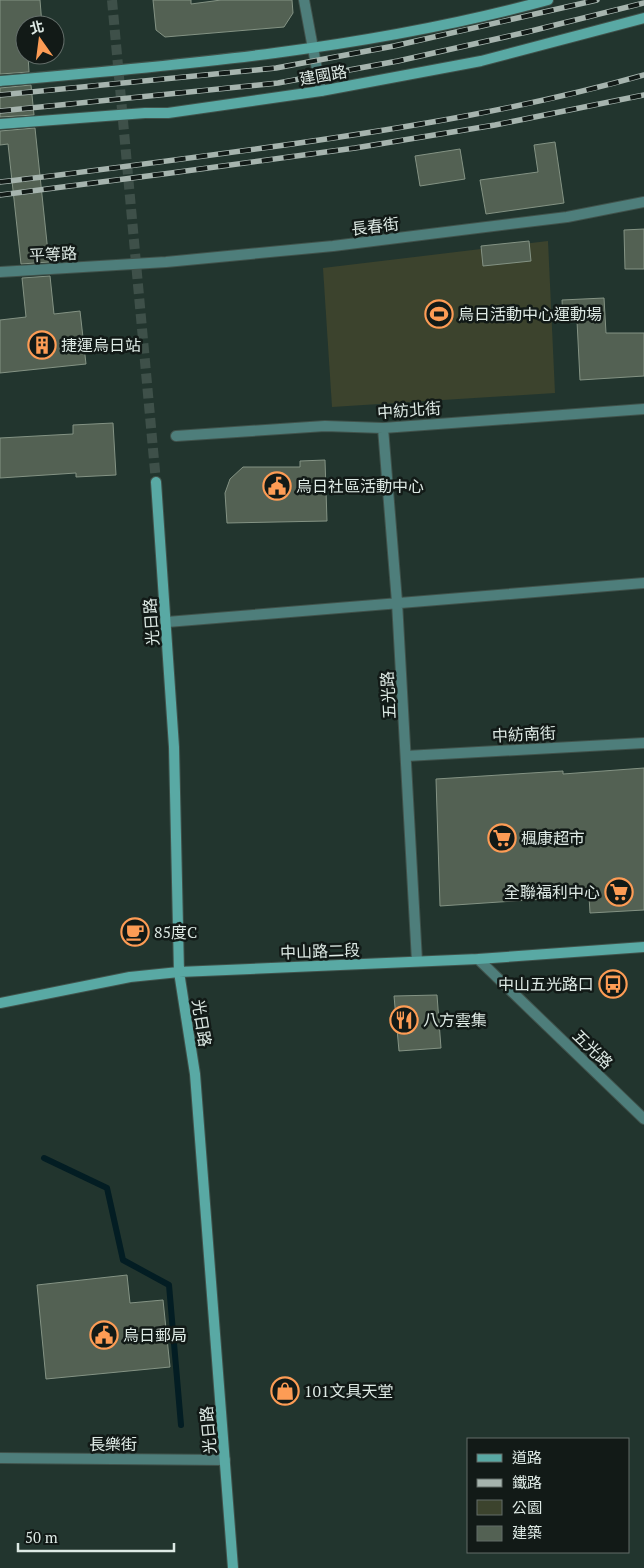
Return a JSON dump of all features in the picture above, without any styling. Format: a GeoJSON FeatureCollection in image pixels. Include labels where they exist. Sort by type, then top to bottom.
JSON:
{"type":"FeatureCollection","features":[{"type":"Feature","properties":{"kind":"main road","name":"建國路"},"geometry":{"type":"LineString","coordinates":[[0,81],[162,67],[312,48],[492,15],[548,0]]}},
{"type":"Feature","properties":{"kind":"main road","name":"建國路"},"geometry":{"type":"LineString","coordinates":[[0,124],[144,113],[168,113],[321,91],[481,61],[644,18]]}},
{"type":"Feature","properties":{"kind":"main road","name":"光日路"},"geometry":{"type":"LineString","coordinates":[[156,482],[174,747],[179,972],[195,1074],[232,1568]]}},
{"type":"Feature","properties":{"kind":"main road","name":"中山路二段"},"geometry":{"type":"LineString","coordinates":[[0,1003],[130,977],[179,972],[478,959],[644,947]]}},
{"type":"Feature","properties":{"kind":"street"},"geometry":{"type":"LineString","coordinates":[[304,0],[321,91]]}},
{"type":"Feature","properties":{"kind":"street","name":"長春街"},"geometry":{"type":"LineString","coordinates":[[108,266],[292,250],[427,235],[567,217],[644,202]]}},
{"type":"Feature","properties":{"kind":"street","name":"平等路"},"geometry":{"type":"LineString","coordinates":[[0,272],[108,266]]}},
{"type":"Feature","properties":{"kind":"street","name":"中紡北街"},"geometry":{"type":"LineString","coordinates":[[176,436],[325,426],[383,428],[644,409]]}},
{"type":"Feature","properties":{"kind":"street","name":"五光路"},"geometry":{"type":"LineString","coordinates":[[383,428],[397,602],[417,961]]}},
{"type":"Feature","properties":{"kind":"street"},"geometry":{"type":"LineString","coordinates":[[167,622],[644,582]]}},
{"type":"Feature","properties":{"kind":"street","name":"中紡南街"},"geometry":{"type":"LineString","coordinates":[[406,756],[644,743]]}},
{"type":"Feature","properties":{"kind":"street","name":"五光路"},"geometry":{"type":"LineString","coordinates":[[478,959],[644,1119]]}},
{"type":"Feature","properties":{"kind":"street","name":"長樂街"},"geometry":{"type":"LineString","coordinates":[[0,1458],[225,1460]]}},
{"type":"Feature","properties":{"kind":"green space","name":"烏日活動中心運動場"},"geometry":{"type":"Polygon","coordinates":[[[548,241],[555,393],[332,407],[323,268],[548,241]]]}},
{"type":"Feature","properties":{"kind":"building"},"geometry":{"type":"Polygon","coordinates":[[[0,0],[40,0],[41,15],[15,15],[15,65],[29,65],[29,72],[0,74],[0,0]]]}},
{"type":"Feature","properties":{"kind":"building"},"geometry":{"type":"Polygon","coordinates":[[[153,0],[191,0],[191,4],[221,0],[292,0],[293,13],[284,27],[165,37],[156,30],[153,0]]]}},
{"type":"Feature","properties":{"kind":"building"},"geometry":{"type":"Polygon","coordinates":[[[31,85],[34,115],[0,117],[0,88],[31,85]]]}},
{"type":"Feature","properties":{"kind":"building"},"geometry":{"type":"Polygon","coordinates":[[[35,128],[49,262],[21,264],[8,144],[0,145],[0,131],[35,128]]]}},
{"type":"Feature","properties":{"kind":"building"},"geometry":{"type":"Polygon","coordinates":[[[555,142],[564,203],[486,214],[480,180],[538,172],[534,145],[555,142]]]}},
{"type":"Feature","properties":{"kind":"building"},"geometry":{"type":"Polygon","coordinates":[[[460,149],[465,179],[420,186],[415,156],[460,149]]]}},
{"type":"Feature","properties":{"kind":"building"},"geometry":{"type":"Polygon","coordinates":[[[644,229],[644,269],[625,269],[624,230],[644,229]]]}},
{"type":"Feature","properties":{"kind":"building"},"geometry":{"type":"Polygon","coordinates":[[[529,241],[531,261],[483,266],[481,246],[529,241]]]}},
{"type":"Feature","properties":{"kind":"building","name":"捷運烏日站"},"geometry":{"type":"Polygon","coordinates":[[[50,276],[54,314],[80,311],[86,364],[0,373],[0,320],[26,317],[22,278],[50,276]]]}},
{"type":"Feature","properties":{"kind":"building"},"geometry":{"type":"Polygon","coordinates":[[[604,298],[606,333],[644,333],[644,376],[580,380],[577,321],[563,322],[562,300],[604,298]]]}},
{"type":"Feature","properties":{"kind":"building"},"geometry":{"type":"Polygon","coordinates":[[[113,423],[116,475],[76,477],[76,473],[0,478],[0,438],[73,434],[73,425],[113,423]]]}},
{"type":"Feature","properties":{"kind":"building","name":"烏日社區活動中心"},"geometry":{"type":"Polygon","coordinates":[[[325,460],[327,521],[227,523],[225,493],[230,479],[243,467],[300,467],[300,461],[325,460]]]}},
{"type":"Feature","properties":{"kind":"building","name":"楓康超市"},"geometry":{"type":"Polygon","coordinates":[[[644,768],[644,910],[590,913],[589,896],[440,906],[436,779],[563,771],[563,774],[644,768]]]}},
{"type":"Feature","properties":{"kind":"building"},"geometry":{"type":"Polygon","coordinates":[[[437,995],[441,1048],[399,1051],[394,996],[437,995]]]}},
{"type":"Feature","properties":{"kind":"building","name":"烏日郵局"},"geometry":{"type":"Polygon","coordinates":[[[127,1275],[130,1303],[163,1300],[170,1367],[46,1379],[37,1285],[127,1275]]]}},
{"type":"Feature","properties":{"kind":"waterway"},"geometry":{"type":"LineString","coordinates":[[44,1158],[107,1188],[123,1260],[169,1285],[181,1425]]}},
{"type":"Feature","properties":{"kind":"tunnel"},"geometry":{"type":"LineString","coordinates":[[112,0],[156,482]]}},
{"type":"Feature","properties":{"kind":"railway"},"geometry":{"type":"LineString","coordinates":[[0,95],[276,68],[394,46],[597,0]]}},
{"type":"Feature","properties":{"kind":"railway"},"geometry":{"type":"LineString","coordinates":[[0,111],[278,83],[398,61],[644,3]]}},
{"type":"Feature","properties":{"kind":"railway"},"geometry":{"type":"LineString","coordinates":[[0,182],[375,132],[511,107],[644,75]]}},
{"type":"Feature","properties":{"kind":"railway"},"geometry":{"type":"LineString","coordinates":[[0,195],[355,148],[495,125],[644,95]]}},
{"type":"Feature","properties":{"kind":"place","name":"烏日活動中心運動場"},"geometry":{"type":"Point","coordinates":[439,314]}},
{"type":"Feature","properties":{"kind":"place","name":"捷運烏日站"},"geometry":{"type":"Point","coordinates":[42,345]}},
{"type":"Feature","properties":{"kind":"place","name":"烏日社區活動中心"},"geometry":{"type":"Point","coordinates":[277,486]}},
{"type":"Feature","properties":{"kind":"place","name":"楓康超市"},"geometry":{"type":"Point","coordinates":[502,838]}},
{"type":"Feature","properties":{"kind":"place","name":"全聯福利中心"},"geometry":{"type":"Point","coordinates":[619,892]}},
{"type":"Feature","properties":{"kind":"place","name":"85度C"},"geometry":{"type":"Point","coordinates":[135,932]}},
{"type":"Feature","properties":{"kind":"place","name":"中山五光路口"},"geometry":{"type":"Point","coordinates":[613,984]}},
{"type":"Feature","properties":{"kind":"place","name":"八方雲集"},"geometry":{"type":"Point","coordinates":[404,1020]}},
{"type":"Feature","properties":{"kind":"place","name":"烏日郵局"},"geometry":{"type":"Point","coordinates":[104,1335]}},
{"type":"Feature","properties":{"kind":"place","name":"101文具天堂"},"geometry":{"type":"Point","coordinates":[285,1391]}}]}
